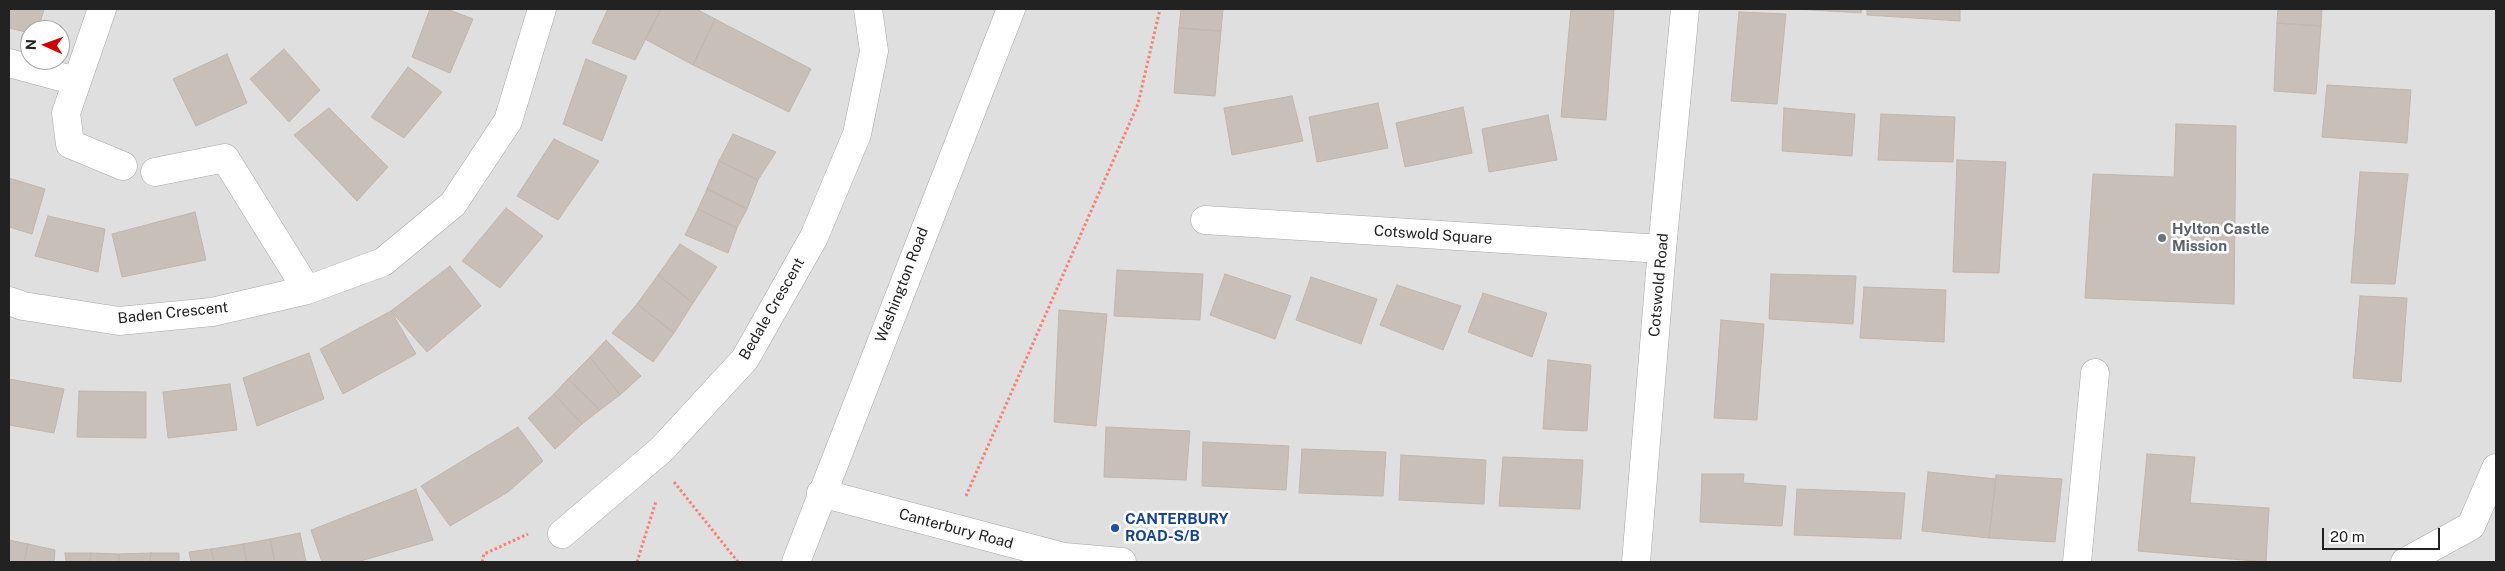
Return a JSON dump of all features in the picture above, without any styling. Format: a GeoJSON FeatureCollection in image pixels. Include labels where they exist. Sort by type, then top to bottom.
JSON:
{"type":"FeatureCollection","features":[{"type":"Feature","properties":{"kind":"street"},"geometry":{"type":"LineString","coordinates":[[102,9],[66,113],[70,144],[123,166]]}},
{"type":"Feature","properties":{"kind":"street","name":"Baden Crescent"},"geometry":{"type":"LineString","coordinates":[[9,301],[23,306],[119,321],[212,312],[307,290],[382,262],[453,204],[508,121],[542,9]]}},
{"type":"Feature","properties":{"kind":"street","name":"Bedale Crescent"},"geometry":{"type":"LineString","coordinates":[[562,534],[654,456],[745,359],[814,237],[857,134],[874,51],[868,9]]}},
{"type":"Feature","properties":{"kind":"street","name":"Washington Road"},"geometry":{"type":"LineString","coordinates":[[796,562],[821,493],[1011,9]]}},
{"type":"Feature","properties":{"kind":"street","name":"Cotswold Road"},"geometry":{"type":"LineString","coordinates":[[1636,562],[1662,249],[1685,9]]}},
{"type":"Feature","properties":{"kind":"street"},"geometry":{"type":"LineString","coordinates":[[9,64],[76,81]]}},
{"type":"Feature","properties":{"kind":"street"},"geometry":{"type":"LineString","coordinates":[[155,172],[225,158],[307,290]]}},
{"type":"Feature","properties":{"kind":"street","name":"Cotswold Square"},"geometry":{"type":"LineString","coordinates":[[1204,220],[1662,249]]}},
{"type":"Feature","properties":{"kind":"street"},"geometry":{"type":"LineString","coordinates":[[2077,562],[2095,373]]}},
{"type":"Feature","properties":{"kind":"street"},"geometry":{"type":"LineString","coordinates":[[2404,562],[2471,526],[2496,468]]}},
{"type":"Feature","properties":{"kind":"street","name":"Canterbury Road"},"geometry":{"type":"LineString","coordinates":[[821,493],[951,529],[1064,557],[1122,562]]}},
{"type":"Feature","properties":{"kind":"path"},"geometry":{"type":"LineString","coordinates":[[951,529],[1138,104],[1160,9]]}},
{"type":"Feature","properties":{"kind":"path"},"geometry":{"type":"LineString","coordinates":[[637,562],[658,494],[654,456]]}},
{"type":"Feature","properties":{"kind":"path"},"geometry":{"type":"LineString","coordinates":[[654,456],[738,562]]}},
{"type":"Feature","properties":{"kind":"path"},"geometry":{"type":"LineString","coordinates":[[482,562],[484,554],[537,530],[562,534]]}},
{"type":"Feature","properties":{"kind":"shaded area"},"geometry":{"type":"Polygon","coordinates":[[[9,9],[2496,9],[2496,562],[9,562],[9,9]]]}},
{"type":"Feature","properties":{"kind":"building"},"geometry":{"type":"Polygon","coordinates":[[[9,9],[44,9],[41,20],[20,20],[20,31],[9,28],[9,9]]]}},
{"type":"Feature","properties":{"kind":"building"},"geometry":{"type":"Polygon","coordinates":[[[430,9],[447,9],[473,19],[450,73],[412,57],[430,9]]]}},
{"type":"Feature","properties":{"kind":"building"},"geometry":{"type":"Polygon","coordinates":[[[608,9],[661,9],[635,60],[592,43],[608,9]]]}},
{"type":"Feature","properties":{"kind":"building"},"geometry":{"type":"Polygon","coordinates":[[[661,9],[696,9],[715,19],[693,65],[645,39],[661,9]]]}},
{"type":"Feature","properties":{"kind":"building"},"geometry":{"type":"Polygon","coordinates":[[[1181,9],[1223,9],[1221,31],[1179,28],[1181,9]]]}},
{"type":"Feature","properties":{"kind":"building"},"geometry":{"type":"Polygon","coordinates":[[[1571,9],[1614,10],[1606,120],[1561,117],[1571,9]]]}},
{"type":"Feature","properties":{"kind":"building"},"geometry":{"type":"Polygon","coordinates":[[[1796,9],[1862,9],[1861,13],[1796,9]]]}},
{"type":"Feature","properties":{"kind":"building"},"geometry":{"type":"Polygon","coordinates":[[[1867,9],[1960,9],[1960,21],[1867,15],[1867,9]]]}},
{"type":"Feature","properties":{"kind":"building"},"geometry":{"type":"Polygon","coordinates":[[[2278,9],[2322,9],[2321,26],[2277,23],[2278,9]]]}},
{"type":"Feature","properties":{"kind":"building"},"geometry":{"type":"Polygon","coordinates":[[[1739,12],[1786,14],[1777,104],[1731,101],[1739,12]]]}},
{"type":"Feature","properties":{"kind":"building"},"geometry":{"type":"Polygon","coordinates":[[[715,19],[811,69],[789,112],[693,65],[715,19]]]}},
{"type":"Feature","properties":{"kind":"building"},"geometry":{"type":"Polygon","coordinates":[[[2277,23],[2321,26],[2316,94],[2274,91],[2277,23]]]}},
{"type":"Feature","properties":{"kind":"building"},"geometry":{"type":"Polygon","coordinates":[[[1179,28],[1221,31],[1215,96],[1174,93],[1179,28]]]}},
{"type":"Feature","properties":{"kind":"building"},"geometry":{"type":"Polygon","coordinates":[[[284,49],[320,90],[289,122],[250,79],[284,49]]]}},
{"type":"Feature","properties":{"kind":"building"},"geometry":{"type":"Polygon","coordinates":[[[227,54],[247,103],[196,126],[173,79],[227,54]]]}},
{"type":"Feature","properties":{"kind":"building"},"geometry":{"type":"Polygon","coordinates":[[[586,59],[627,76],[602,141],[563,124],[586,59]]]}},
{"type":"Feature","properties":{"kind":"building"},"geometry":{"type":"Polygon","coordinates":[[[408,67],[442,92],[404,138],[371,117],[408,67]]]}},
{"type":"Feature","properties":{"kind":"building"},"geometry":{"type":"Polygon","coordinates":[[[2327,85],[2411,90],[2407,143],[2322,137],[2327,85]]]}},
{"type":"Feature","properties":{"kind":"building"},"geometry":{"type":"Polygon","coordinates":[[[1292,96],[1303,141],[1232,155],[1224,108],[1292,96]]]}},
{"type":"Feature","properties":{"kind":"building"},"geometry":{"type":"Polygon","coordinates":[[[1378,103],[1388,148],[1317,162],[1309,117],[1378,103]]]}},
{"type":"Feature","properties":{"kind":"building"},"geometry":{"type":"Polygon","coordinates":[[[1463,107],[1472,153],[1405,167],[1396,123],[1463,107]]]}},
{"type":"Feature","properties":{"kind":"building"},"geometry":{"type":"Polygon","coordinates":[[[329,108],[388,167],[357,201],[294,135],[329,108]]]}},
{"type":"Feature","properties":{"kind":"building"},"geometry":{"type":"Polygon","coordinates":[[[1784,108],[1855,114],[1852,156],[1782,151],[1784,108]]]}},
{"type":"Feature","properties":{"kind":"building"},"geometry":{"type":"Polygon","coordinates":[[[1881,114],[1955,117],[1953,162],[1878,160],[1881,114]]]}},
{"type":"Feature","properties":{"kind":"building"},"geometry":{"type":"Polygon","coordinates":[[[1548,115],[1557,160],[1489,172],[1482,129],[1548,115]]]}},
{"type":"Feature","properties":{"kind":"building","name":"Hylton Castle Mission"},"geometry":{"type":"Polygon","coordinates":[[[2176,124],[2236,126],[2234,304],[2085,298],[2093,174],[2174,177],[2176,124]]]}},
{"type":"Feature","properties":{"kind":"building"},"geometry":{"type":"Polygon","coordinates":[[[733,134],[776,152],[758,180],[719,161],[733,134]]]}},
{"type":"Feature","properties":{"kind":"building"},"geometry":{"type":"Polygon","coordinates":[[[554,139],[599,161],[558,220],[517,196],[554,139]]]}},
{"type":"Feature","properties":{"kind":"building"},"geometry":{"type":"Polygon","coordinates":[[[1957,160],[2006,162],[1999,273],[1953,272],[1957,160]]]}},
{"type":"Feature","properties":{"kind":"building"},"geometry":{"type":"Polygon","coordinates":[[[719,161],[758,180],[747,209],[707,189],[719,161]]]}},
{"type":"Feature","properties":{"kind":"building"},"geometry":{"type":"Polygon","coordinates":[[[2360,172],[2408,174],[2395,284],[2351,283],[2360,172]]]}},
{"type":"Feature","properties":{"kind":"building"},"geometry":{"type":"Polygon","coordinates":[[[9,178],[45,189],[32,234],[9,227],[9,178]]]}},
{"type":"Feature","properties":{"kind":"building"},"geometry":{"type":"Polygon","coordinates":[[[707,189],[747,209],[737,228],[698,209],[707,189]]]}},
{"type":"Feature","properties":{"kind":"building"},"geometry":{"type":"Polygon","coordinates":[[[506,208],[543,236],[500,288],[462,261],[506,208]]]}},
{"type":"Feature","properties":{"kind":"building"},"geometry":{"type":"Polygon","coordinates":[[[698,209],[737,228],[728,253],[685,235],[698,209]]]}},
{"type":"Feature","properties":{"kind":"building"},"geometry":{"type":"Polygon","coordinates":[[[195,212],[206,260],[122,277],[112,234],[195,212]]]}},
{"type":"Feature","properties":{"kind":"building"},"geometry":{"type":"Polygon","coordinates":[[[48,216],[105,229],[98,272],[35,256],[48,216]]]}},
{"type":"Feature","properties":{"kind":"building"},"geometry":{"type":"Polygon","coordinates":[[[680,244],[717,267],[693,303],[658,275],[680,244]]]}},
{"type":"Feature","properties":{"kind":"building"},"geometry":{"type":"Polygon","coordinates":[[[450,266],[481,306],[427,352],[391,311],[450,266]]]}},
{"type":"Feature","properties":{"kind":"building"},"geometry":{"type":"Polygon","coordinates":[[[1117,270],[1203,274],[1200,320],[1114,316],[1117,270]]]}},
{"type":"Feature","properties":{"kind":"building"},"geometry":{"type":"Polygon","coordinates":[[[1225,274],[1291,296],[1275,339],[1210,315],[1225,274]]]}},
{"type":"Feature","properties":{"kind":"building"},"geometry":{"type":"Polygon","coordinates":[[[1771,274],[1856,276],[1853,324],[1769,319],[1771,274]]]}},
{"type":"Feature","properties":{"kind":"building"},"geometry":{"type":"Polygon","coordinates":[[[658,275],[693,303],[674,333],[637,304],[658,275]]]}},
{"type":"Feature","properties":{"kind":"building"},"geometry":{"type":"Polygon","coordinates":[[[1311,277],[1377,299],[1361,344],[1296,320],[1311,277]]]}},
{"type":"Feature","properties":{"kind":"building"},"geometry":{"type":"Polygon","coordinates":[[[1397,285],[1461,306],[1443,350],[1380,325],[1397,285]]]}},
{"type":"Feature","properties":{"kind":"building"},"geometry":{"type":"Polygon","coordinates":[[[1864,287],[1946,290],[1944,342],[1860,338],[1864,287]]]}},
{"type":"Feature","properties":{"kind":"building"},"geometry":{"type":"Polygon","coordinates":[[[1483,293],[1547,313],[1532,357],[1468,332],[1483,293]]]}},
{"type":"Feature","properties":{"kind":"building"},"geometry":{"type":"Polygon","coordinates":[[[2360,296],[2407,298],[2401,382],[2353,378],[2360,296]]]}},
{"type":"Feature","properties":{"kind":"building"},"geometry":{"type":"Polygon","coordinates":[[[637,304],[674,333],[653,362],[612,333],[637,304]]]}},
{"type":"Feature","properties":{"kind":"building"},"geometry":{"type":"Polygon","coordinates":[[[1059,310],[1107,314],[1096,426],[1054,422],[1059,310]]]}},
{"type":"Feature","properties":{"kind":"building"},"geometry":{"type":"Polygon","coordinates":[[[391,311],[416,354],[343,394],[320,349],[391,311]]]}},
{"type":"Feature","properties":{"kind":"building"},"geometry":{"type":"Polygon","coordinates":[[[1721,320],[1764,324],[1757,420],[1714,418],[1721,320]]]}},
{"type":"Feature","properties":{"kind":"building"},"geometry":{"type":"Polygon","coordinates":[[[606,340],[641,376],[620,395],[590,357],[606,340]]]}},
{"type":"Feature","properties":{"kind":"building"},"geometry":{"type":"Polygon","coordinates":[[[309,353],[324,399],[257,426],[243,378],[309,353]]]}},
{"type":"Feature","properties":{"kind":"building"},"geometry":{"type":"Polygon","coordinates":[[[590,357],[620,395],[600,410],[568,379],[590,357]]]}},
{"type":"Feature","properties":{"kind":"building"},"geometry":{"type":"Polygon","coordinates":[[[1548,360],[1591,365],[1587,431],[1543,429],[1548,360]]]}},
{"type":"Feature","properties":{"kind":"building"},"geometry":{"type":"Polygon","coordinates":[[[9,379],[64,389],[54,433],[9,425],[9,379]]]}},
{"type":"Feature","properties":{"kind":"building"},"geometry":{"type":"Polygon","coordinates":[[[568,379],[600,410],[582,424],[554,394],[568,379]]]}},
{"type":"Feature","properties":{"kind":"building"},"geometry":{"type":"Polygon","coordinates":[[[230,384],[237,430],[168,438],[163,392],[230,384]]]}},
{"type":"Feature","properties":{"kind":"building"},"geometry":{"type":"Polygon","coordinates":[[[79,391],[146,392],[146,438],[77,437],[79,391]]]}},
{"type":"Feature","properties":{"kind":"building"},"geometry":{"type":"Polygon","coordinates":[[[554,394],[582,424],[555,449],[528,418],[554,394]]]}},
{"type":"Feature","properties":{"kind":"building"},"geometry":{"type":"Polygon","coordinates":[[[518,427],[543,461],[508,492],[450,526],[421,486],[518,427]]]}},
{"type":"Feature","properties":{"kind":"building"},"geometry":{"type":"Polygon","coordinates":[[[1106,427],[1190,431],[1186,480],[1104,477],[1106,427]]]}},
{"type":"Feature","properties":{"kind":"building"},"geometry":{"type":"Polygon","coordinates":[[[1203,442],[1289,446],[1286,490],[1202,486],[1203,442]]]}},
{"type":"Feature","properties":{"kind":"building"},"geometry":{"type":"Polygon","coordinates":[[[1302,449],[1386,452],[1383,496],[1299,493],[1302,449]]]}},
{"type":"Feature","properties":{"kind":"building"},"geometry":{"type":"Polygon","coordinates":[[[2147,454],[2195,457],[2190,503],[2269,508],[2266,562],[2138,551],[2147,454]]]}},
{"type":"Feature","properties":{"kind":"building"},"geometry":{"type":"Polygon","coordinates":[[[1401,455],[1486,460],[1484,504],[1399,500],[1401,455]]]}},
{"type":"Feature","properties":{"kind":"building"},"geometry":{"type":"Polygon","coordinates":[[[1503,457],[1583,460],[1580,509],[1499,506],[1503,457]]]}},
{"type":"Feature","properties":{"kind":"building"},"geometry":{"type":"Polygon","coordinates":[[[1928,472],[1996,479],[1989,538],[1922,531],[1928,472]]]}},
{"type":"Feature","properties":{"kind":"building"},"geometry":{"type":"Polygon","coordinates":[[[1702,474],[1744,474],[1743,483],[1786,486],[1782,526],[1700,522],[1702,474]]]}},
{"type":"Feature","properties":{"kind":"building"},"geometry":{"type":"Polygon","coordinates":[[[1996,475],[2062,479],[2055,542],[1989,538],[1996,475]]]}},
{"type":"Feature","properties":{"kind":"building"},"geometry":{"type":"Polygon","coordinates":[[[416,489],[433,540],[357,562],[322,562],[311,530],[416,489]]]}},
{"type":"Feature","properties":{"kind":"building"},"geometry":{"type":"Polygon","coordinates":[[[1797,489],[1905,493],[1901,539],[1794,535],[1797,489]]]}},
{"type":"Feature","properties":{"kind":"building"},"geometry":{"type":"Polygon","coordinates":[[[300,533],[306,562],[275,562],[270,539],[300,533]]]}},
{"type":"Feature","properties":{"kind":"building"},"geometry":{"type":"Polygon","coordinates":[[[270,539],[275,562],[247,562],[243,544],[270,539]]]}},
{"type":"Feature","properties":{"kind":"building"},"geometry":{"type":"Polygon","coordinates":[[[9,540],[28,544],[24,562],[9,562],[9,540]]]}},
{"type":"Feature","properties":{"kind":"building"},"geometry":{"type":"Polygon","coordinates":[[[28,544],[55,550],[54,562],[24,562],[28,544]]]}},
{"type":"Feature","properties":{"kind":"building"},"geometry":{"type":"Polygon","coordinates":[[[243,544],[247,562],[214,562],[211,549],[243,544]]]}},
{"type":"Feature","properties":{"kind":"building"},"geometry":{"type":"Polygon","coordinates":[[[211,549],[214,562],[191,562],[189,552],[211,549]]]}},
{"type":"Feature","properties":{"kind":"building"},"geometry":{"type":"Polygon","coordinates":[[[65,553],[91,553],[90,562],[66,562],[65,553]]]}},
{"type":"Feature","properties":{"kind":"building"},"geometry":{"type":"Polygon","coordinates":[[[91,553],[119,554],[119,562],[90,562],[91,553]]]}},
{"type":"Feature","properties":{"kind":"building"},"geometry":{"type":"Polygon","coordinates":[[[151,553],[179,553],[179,562],[150,562],[151,553]]]}},
{"type":"Feature","properties":{"kind":"building"},"geometry":{"type":"Polygon","coordinates":[[[151,553],[150,562],[119,562],[119,554],[151,553]]]}},
{"type":"Feature","properties":{"kind":"place","name":"Hylton Castle Mission"},"geometry":{"type":"Point","coordinates":[2162,238]}},
{"type":"Feature","properties":{"kind":"place","name":"CANTERBURY ROAD-S/B"},"geometry":{"type":"Point","coordinates":[1115,528]}}]}
